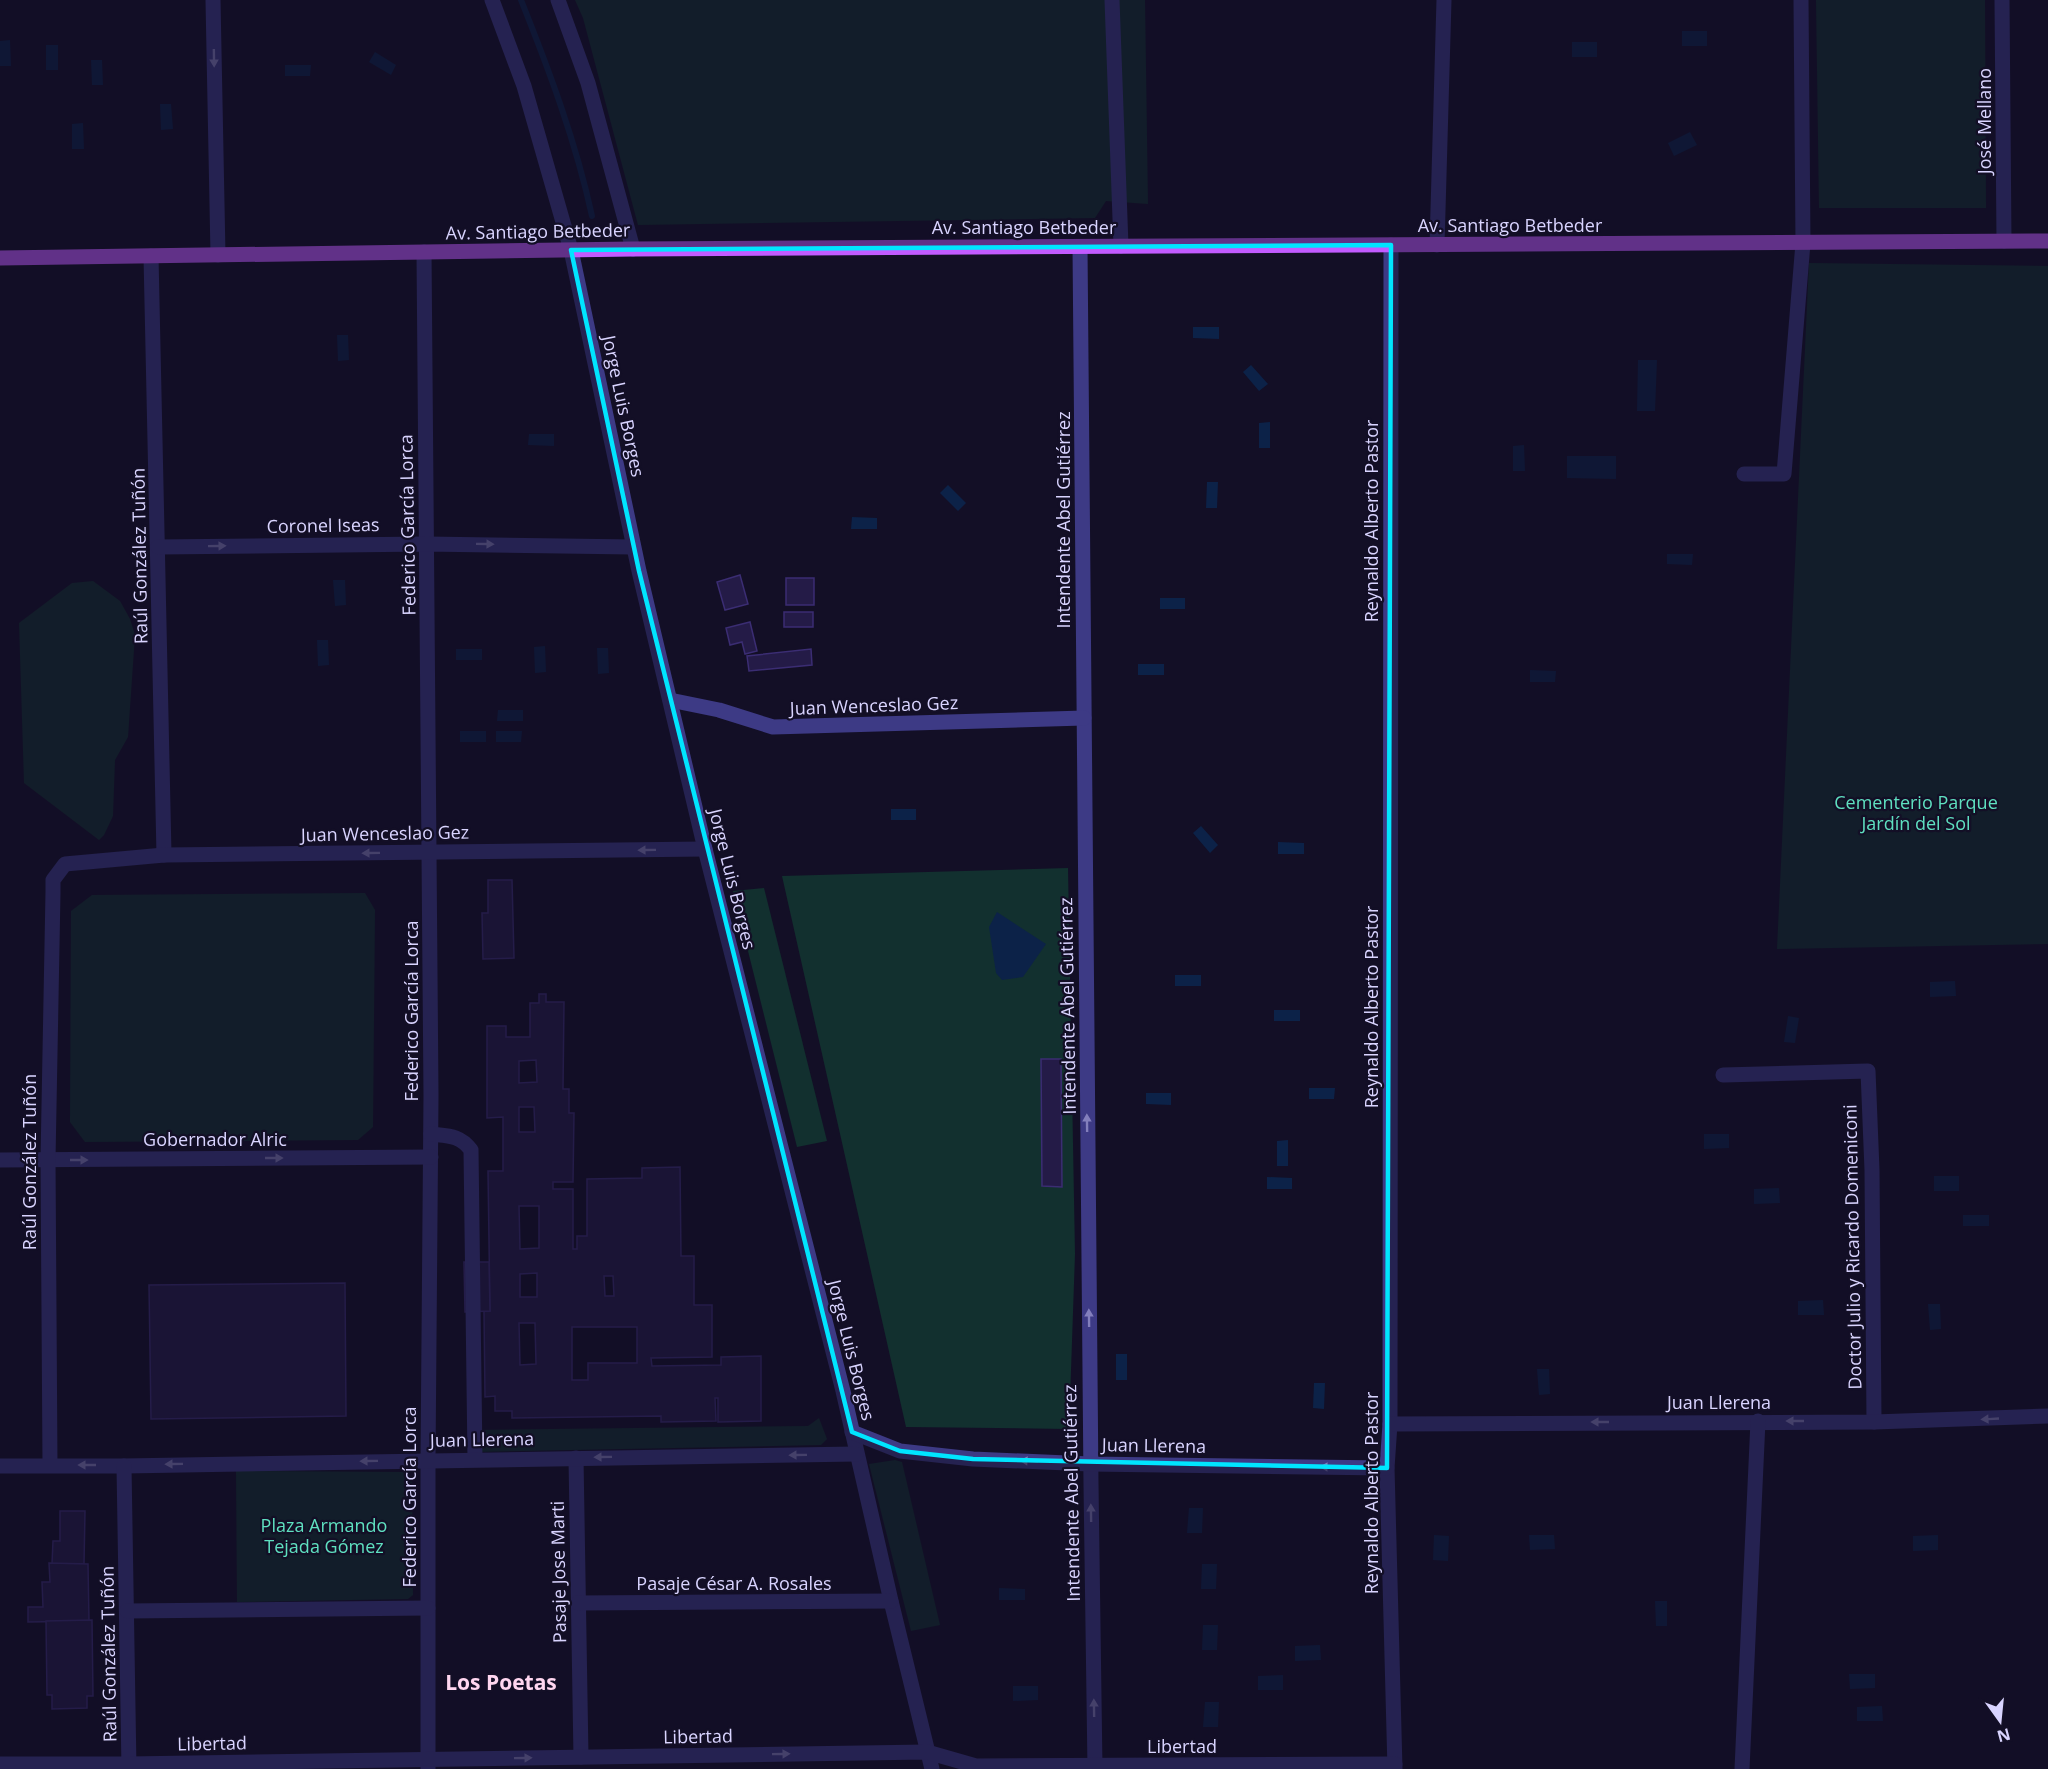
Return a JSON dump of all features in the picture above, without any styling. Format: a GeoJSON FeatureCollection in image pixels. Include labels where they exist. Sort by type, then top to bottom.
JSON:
{"type":"FeatureCollection","features":[{"type":"Feature","properties":{"kind":"main road","name":"Av. Santiago Betbeder"},"geometry":{"type":"LineString","coordinates":[[0,258],[633,249],[2048,241]]}},
{"type":"Feature","properties":{"kind":"street"},"geometry":{"type":"LineString","coordinates":[[213,0],[218,255]]}},
{"type":"Feature","properties":{"kind":"street","name":"Jorge Luis Borges"},"geometry":{"type":"LineString","coordinates":[[492,0],[524,86],[571,250],[633,547],[705,849],[843,1391],[932,1769]]}},
{"type":"Feature","properties":{"kind":"street"},"geometry":{"type":"LineString","coordinates":[[558,0],[588,83],[633,249]]}},
{"type":"Feature","properties":{"kind":"street"},"geometry":{"type":"LineString","coordinates":[[1112,0],[1121,246]]}},
{"type":"Feature","properties":{"kind":"street"},"geometry":{"type":"LineString","coordinates":[[1437,244],[1444,0]]}},
{"type":"Feature","properties":{"kind":"street"},"geometry":{"type":"LineString","coordinates":[[1744,474],[1784,474],[1803,243],[1801,0]]}},
{"type":"Feature","properties":{"kind":"street","name":"José Mellano"},"geometry":{"type":"LineString","coordinates":[[2002,0],[2004,241]]}},
{"type":"Feature","properties":{"kind":"street","name":"Reynaldo Alberto Pastor"},"geometry":{"type":"LineString","coordinates":[[1391,245],[1390,1424],[1387,1468],[1395,1766]]}},
{"type":"Feature","properties":{"kind":"street","name":"Intendente Abel Gutiérrez"},"geometry":{"type":"LineString","coordinates":[[1080,247],[1090,1464],[1095,1768]]}},
{"type":"Feature","properties":{"kind":"street","name":"Federico García Lorca"},"geometry":{"type":"LineString","coordinates":[[424,252],[431,1134],[428,1764]]}},
{"type":"Feature","properties":{"kind":"street","name":"Raúl González Tuñón"},"geometry":{"type":"LineString","coordinates":[[151,256],[164,855]]}},
{"type":"Feature","properties":{"kind":"street","name":"Coronel Iseas"},"geometry":{"type":"LineString","coordinates":[[158,546],[426,544],[633,547]]}},
{"type":"Feature","properties":{"kind":"street","name":"Juan Wenceslao Gez"},"geometry":{"type":"LineString","coordinates":[[670,700],[719,710],[773,727],[1084,718]]}},
{"type":"Feature","properties":{"kind":"street","name":"Juan Wenceslao Gez"},"geometry":{"type":"LineString","coordinates":[[65,864],[164,855],[705,849]]}},
{"type":"Feature","properties":{"kind":"street","name":"Raúl González Tuñón"},"geometry":{"type":"LineString","coordinates":[[50,1465],[48,1160],[53,880],[65,864]]}},
{"type":"Feature","properties":{"kind":"street","name":"Doctor Julio y Ricardo Domeniconi"},"geometry":{"type":"LineString","coordinates":[[1723,1075],[1868,1071],[1872,1170],[1874,1422]]}},
{"type":"Feature","properties":{"kind":"street"},"geometry":{"type":"LineString","coordinates":[[431,1134],[464,1141],[471,1150],[475,1459]]}},
{"type":"Feature","properties":{"kind":"street","name":"Gobernador Alric"},"geometry":{"type":"LineString","coordinates":[[0,1160],[431,1157]]}},
{"type":"Feature","properties":{"kind":"street","name":"Juan Llerena"},"geometry":{"type":"LineString","coordinates":[[1390,1424],[1874,1422],[2048,1416]]}},
{"type":"Feature","properties":{"kind":"street"},"geometry":{"type":"LineString","coordinates":[[1742,1769],[1758,1421]]}},
{"type":"Feature","properties":{"kind":"street","name":"Juan Llerena"},"geometry":{"type":"LineString","coordinates":[[852,1432],[900,1451],[973,1460],[1387,1468]]}},
{"type":"Feature","properties":{"kind":"street","name":"Juan Llerena"},"geometry":{"type":"LineString","coordinates":[[0,1466],[856,1454]]}},
{"type":"Feature","properties":{"kind":"street","name":"Pasaje Jose Marti"},"geometry":{"type":"LineString","coordinates":[[576,1458],[581,1757]]}},
{"type":"Feature","properties":{"kind":"street","name":"Raúl González Tuñón"},"geometry":{"type":"LineString","coordinates":[[124,1466],[129,1766]]}},
{"type":"Feature","properties":{"kind":"street","name":"Pasaje César A. Rosales"},"geometry":{"type":"LineString","coordinates":[[578,1603],[891,1601]]}},
{"type":"Feature","properties":{"kind":"street"},"geometry":{"type":"LineString","coordinates":[[126,1611],[428,1608]]}},
{"type":"Feature","properties":{"kind":"street","name":"Libertad"},"geometry":{"type":"LineString","coordinates":[[0,1764],[129,1766],[428,1764],[581,1757],[738,1762],[927,1752],[976,1767],[1395,1766]]}},
{"type":"Feature","properties":{"kind":"highlighted area"},"geometry":{"type":"Polygon","coordinates":[[[1391,245],[1387,1468],[973,1459],[900,1451],[852,1432],[639,571],[571,250],[1391,245]]]}},
{"type":"Feature","properties":{"kind":"green space"},"geometry":{"type":"Polygon","coordinates":[[[575,0],[1145,0],[1148,204],[1106,201],[1095,218],[638,225],[583,18],[575,0]]]}},
{"type":"Feature","properties":{"kind":"green space"},"geometry":{"type":"Polygon","coordinates":[[[1816,0],[1985,0],[1986,208],[1819,208],[1816,0]]]}},
{"type":"Feature","properties":{"kind":"green space","name":"Cementerio Parque Jardín del Sol"},"geometry":{"type":"Polygon","coordinates":[[[1809,263],[2048,266],[2048,944],[1777,949],[1809,263]]]}},
{"type":"Feature","properties":{"kind":"green space"},"geometry":{"type":"Polygon","coordinates":[[[93,581],[120,601],[130,619],[135,635],[128,737],[115,760],[113,816],[99,840],[24,783],[19,623],[72,583],[93,581]]]}},
{"type":"Feature","properties":{"kind":"green space"},"geometry":{"type":"Polygon","coordinates":[[[1068,868],[1075,1254],[1069,1429],[906,1427],[782,876],[1068,868]]]}},
{"type":"Feature","properties":{"kind":"green space"},"geometry":{"type":"Polygon","coordinates":[[[764,888],[827,1141],[797,1147],[733,891],[764,888]]]}},
{"type":"Feature","properties":{"kind":"green space"},"geometry":{"type":"Polygon","coordinates":[[[365,893],[375,910],[373,1127],[358,1140],[85,1142],[70,1122],[71,911],[92,895],[365,893]]]}},
{"type":"Feature","properties":{"kind":"green space"},"geometry":{"type":"Polygon","coordinates":[[[819,1418],[827,1439],[821,1445],[475,1452],[474,1430],[808,1426],[819,1418]]]}},
{"type":"Feature","properties":{"kind":"green space"},"geometry":{"type":"Polygon","coordinates":[[[895,1460],[902,1462],[940,1625],[911,1631],[869,1464],[895,1460]]]}},
{"type":"Feature","properties":{"kind":"green space","name":"Plaza Armando Tejada Gómez"},"geometry":{"type":"Polygon","coordinates":[[[236,1471],[405,1472],[412,1477],[413,1595],[408,1599],[237,1602],[236,1471]]]}},
{"type":"Feature","properties":{"kind":"water"},"geometry":{"type":"Polygon","coordinates":[[[1682,31],[1707,31],[1707,46],[1682,46],[1682,31]]]}},
{"type":"Feature","properties":{"kind":"water"},"geometry":{"type":"Polygon","coordinates":[[[10,40],[11,66],[0,66],[0,41],[10,40]]]}},
{"type":"Feature","properties":{"kind":"water"},"geometry":{"type":"Polygon","coordinates":[[[1572,42],[1597,42],[1597,57],[1572,57],[1572,42]]]}},
{"type":"Feature","properties":{"kind":"water"},"geometry":{"type":"Polygon","coordinates":[[[46,45],[58,45],[58,70],[46,70],[46,45]]]}},
{"type":"Feature","properties":{"kind":"water"},"geometry":{"type":"Polygon","coordinates":[[[375,52],[396,65],[391,75],[369,62],[375,52]]]}},
{"type":"Feature","properties":{"kind":"water"},"geometry":{"type":"Polygon","coordinates":[[[91,60],[102,60],[103,85],[92,85],[91,60]]]}},
{"type":"Feature","properties":{"kind":"water"},"geometry":{"type":"Polygon","coordinates":[[[285,65],[311,65],[310,76],[285,76],[285,65]]]}},
{"type":"Feature","properties":{"kind":"water"},"geometry":{"type":"Polygon","coordinates":[[[160,104],[171,104],[173,129],[161,130],[160,104]]]}},
{"type":"Feature","properties":{"kind":"water"},"geometry":{"type":"Polygon","coordinates":[[[83,123],[84,149],[72,149],[72,124],[83,123]]]}},
{"type":"Feature","properties":{"kind":"water"},"geometry":{"type":"Polygon","coordinates":[[[1690,132],[1697,145],[1674,156],[1668,143],[1690,132]]]}},
{"type":"Feature","properties":{"kind":"water"},"geometry":{"type":"Polygon","coordinates":[[[1193,327],[1219,327],[1219,339],[1193,338],[1193,327]]]}},
{"type":"Feature","properties":{"kind":"water"},"geometry":{"type":"Polygon","coordinates":[[[337,335],[348,335],[349,360],[338,361],[337,335]]]}},
{"type":"Feature","properties":{"kind":"water"},"geometry":{"type":"Polygon","coordinates":[[[1638,360],[1657,360],[1655,411],[1637,411],[1638,360]]]}},
{"type":"Feature","properties":{"kind":"water"},"geometry":{"type":"Polygon","coordinates":[[[1251,365],[1268,384],[1259,391],[1243,372],[1251,365]]]}},
{"type":"Feature","properties":{"kind":"water"},"geometry":{"type":"Polygon","coordinates":[[[1270,422],[1270,448],[1259,448],[1259,423],[1270,422]]]}},
{"type":"Feature","properties":{"kind":"water"},"geometry":{"type":"Polygon","coordinates":[[[529,434],[554,434],[554,446],[528,445],[529,434]]]}},
{"type":"Feature","properties":{"kind":"water"},"geometry":{"type":"Polygon","coordinates":[[[1524,445],[1525,471],[1513,471],[1513,446],[1524,445]]]}},
{"type":"Feature","properties":{"kind":"water"},"geometry":{"type":"Polygon","coordinates":[[[1567,456],[1616,456],[1616,479],[1567,478],[1567,456]]]}},
{"type":"Feature","properties":{"kind":"water"},"geometry":{"type":"Polygon","coordinates":[[[1207,482],[1218,482],[1217,508],[1206,508],[1207,482]]]}},
{"type":"Feature","properties":{"kind":"water"},"geometry":{"type":"Polygon","coordinates":[[[948,485],[966,503],[958,511],[940,493],[948,485]]]}},
{"type":"Feature","properties":{"kind":"water"},"geometry":{"type":"Polygon","coordinates":[[[852,517],[877,518],[877,529],[851,529],[852,517]]]}},
{"type":"Feature","properties":{"kind":"water"},"geometry":{"type":"Polygon","coordinates":[[[1667,554],[1693,554],[1692,565],[1667,564],[1667,554]]]}},
{"type":"Feature","properties":{"kind":"water"},"geometry":{"type":"Polygon","coordinates":[[[333,580],[345,580],[346,605],[335,606],[333,580]]]}},
{"type":"Feature","properties":{"kind":"water"},"geometry":{"type":"Polygon","coordinates":[[[1160,598],[1185,598],[1185,609],[1160,609],[1160,598]]]}},
{"type":"Feature","properties":{"kind":"water"},"geometry":{"type":"Polygon","coordinates":[[[317,640],[328,640],[329,665],[318,666],[317,640]]]}},
{"type":"Feature","properties":{"kind":"water"},"geometry":{"type":"Polygon","coordinates":[[[545,646],[546,672],[535,673],[534,647],[545,646]]]}},
{"type":"Feature","properties":{"kind":"water"},"geometry":{"type":"Polygon","coordinates":[[[597,648],[608,648],[609,673],[598,674],[597,648]]]}},
{"type":"Feature","properties":{"kind":"water"},"geometry":{"type":"Polygon","coordinates":[[[456,649],[482,649],[482,660],[456,660],[456,649]]]}},
{"type":"Feature","properties":{"kind":"water"},"geometry":{"type":"Polygon","coordinates":[[[1138,664],[1164,664],[1164,675],[1138,675],[1138,664]]]}},
{"type":"Feature","properties":{"kind":"water"},"geometry":{"type":"Polygon","coordinates":[[[1530,670],[1556,671],[1555,682],[1530,682],[1530,670]]]}},
{"type":"Feature","properties":{"kind":"water"},"geometry":{"type":"Polygon","coordinates":[[[498,710],[523,710],[523,721],[497,721],[498,710]]]}},
{"type":"Feature","properties":{"kind":"water"},"geometry":{"type":"Polygon","coordinates":[[[460,731],[486,731],[486,742],[460,742],[460,731]]]}},
{"type":"Feature","properties":{"kind":"water"},"geometry":{"type":"Polygon","coordinates":[[[496,731],[522,731],[521,742],[496,742],[496,731]]]}},
{"type":"Feature","properties":{"kind":"water"},"geometry":{"type":"Polygon","coordinates":[[[891,809],[916,809],[916,820],[891,820],[891,809]]]}},
{"type":"Feature","properties":{"kind":"water"},"geometry":{"type":"Polygon","coordinates":[[[1201,826],[1218,845],[1210,853],[1193,833],[1201,826]]]}},
{"type":"Feature","properties":{"kind":"water"},"geometry":{"type":"Polygon","coordinates":[[[1278,842],[1304,843],[1304,854],[1278,854],[1278,842]]]}},
{"type":"Feature","properties":{"kind":"water"},"geometry":{"type":"Polygon","coordinates":[[[997,912],[1046,944],[1023,977],[1002,980],[996,973],[989,927],[997,912]]]}},
{"type":"Feature","properties":{"kind":"water"},"geometry":{"type":"Polygon","coordinates":[[[1175,975],[1201,975],[1201,986],[1175,986],[1175,975]]]}},
{"type":"Feature","properties":{"kind":"water"},"geometry":{"type":"Polygon","coordinates":[[[1955,981],[1956,996],[1930,997],[1930,982],[1955,981]]]}},
{"type":"Feature","properties":{"kind":"water"},"geometry":{"type":"Polygon","coordinates":[[[1274,1010],[1300,1010],[1300,1021],[1274,1021],[1274,1010]]]}},
{"type":"Feature","properties":{"kind":"water"},"geometry":{"type":"Polygon","coordinates":[[[1788,1016],[1799,1018],[1795,1043],[1784,1042],[1788,1016]]]}},
{"type":"Feature","properties":{"kind":"water"},"geometry":{"type":"Polygon","coordinates":[[[1309,1088],[1335,1088],[1334,1099],[1309,1099],[1309,1088]]]}},
{"type":"Feature","properties":{"kind":"water"},"geometry":{"type":"Polygon","coordinates":[[[1146,1093],[1171,1093],[1171,1105],[1146,1104],[1146,1093]]]}},
{"type":"Feature","properties":{"kind":"water"},"geometry":{"type":"Polygon","coordinates":[[[1704,1134],[1729,1134],[1729,1148],[1704,1149],[1704,1134]]]}},
{"type":"Feature","properties":{"kind":"water"},"geometry":{"type":"Polygon","coordinates":[[[1288,1140],[1288,1166],[1277,1166],[1277,1141],[1288,1140]]]}},
{"type":"Feature","properties":{"kind":"water"},"geometry":{"type":"Polygon","coordinates":[[[1934,1176],[1959,1176],[1959,1191],[1934,1191],[1934,1176]]]}},
{"type":"Feature","properties":{"kind":"water"},"geometry":{"type":"Polygon","coordinates":[[[1267,1177],[1292,1178],[1292,1189],[1267,1189],[1267,1177]]]}},
{"type":"Feature","properties":{"kind":"water"},"geometry":{"type":"Polygon","coordinates":[[[1779,1188],[1780,1203],[1754,1204],[1754,1189],[1779,1188]]]}},
{"type":"Feature","properties":{"kind":"water"},"geometry":{"type":"Polygon","coordinates":[[[1963,1215],[1989,1215],[1989,1226],[1963,1226],[1963,1215]]]}},
{"type":"Feature","properties":{"kind":"water"},"geometry":{"type":"Polygon","coordinates":[[[1823,1300],[1824,1315],[1798,1315],[1798,1301],[1823,1300]]]}},
{"type":"Feature","properties":{"kind":"water"},"geometry":{"type":"Polygon","coordinates":[[[1928,1304],[1940,1304],[1941,1329],[1930,1330],[1928,1304]]]}},
{"type":"Feature","properties":{"kind":"water"},"geometry":{"type":"Polygon","coordinates":[[[1116,1354],[1127,1354],[1127,1380],[1116,1380],[1116,1354]]]}},
{"type":"Feature","properties":{"kind":"water"},"geometry":{"type":"Polygon","coordinates":[[[1537,1369],[1549,1369],[1550,1394],[1539,1395],[1537,1369]]]}},
{"type":"Feature","properties":{"kind":"water"},"geometry":{"type":"Polygon","coordinates":[[[1314,1383],[1325,1383],[1324,1409],[1313,1408],[1314,1383]]]}},
{"type":"Feature","properties":{"kind":"water"},"geometry":{"type":"Polygon","coordinates":[[[1189,1508],[1203,1508],[1202,1533],[1187,1533],[1189,1508]]]}},
{"type":"Feature","properties":{"kind":"water"},"geometry":{"type":"Polygon","coordinates":[[[1434,1535],[1449,1536],[1448,1561],[1433,1560],[1434,1535]]]}},
{"type":"Feature","properties":{"kind":"water"},"geometry":{"type":"Polygon","coordinates":[[[1529,1535],[1554,1535],[1555,1549],[1530,1550],[1529,1535]]]}},
{"type":"Feature","properties":{"kind":"water"},"geometry":{"type":"Polygon","coordinates":[[[1938,1535],[1938,1550],[1913,1551],[1913,1536],[1938,1535]]]}},
{"type":"Feature","properties":{"kind":"water"},"geometry":{"type":"Polygon","coordinates":[[[1202,1564],[1217,1564],[1216,1589],[1201,1589],[1202,1564]]]}},
{"type":"Feature","properties":{"kind":"water"},"geometry":{"type":"Polygon","coordinates":[[[999,1588],[1025,1589],[1025,1600],[999,1600],[999,1588]]]}},
{"type":"Feature","properties":{"kind":"water"},"geometry":{"type":"Polygon","coordinates":[[[1655,1601],[1667,1601],[1667,1626],[1656,1626],[1655,1601]]]}},
{"type":"Feature","properties":{"kind":"water"},"geometry":{"type":"Polygon","coordinates":[[[1203,1625],[1218,1625],[1217,1650],[1202,1650],[1203,1625]]]}},
{"type":"Feature","properties":{"kind":"water"},"geometry":{"type":"Polygon","coordinates":[[[1320,1645],[1321,1660],[1295,1661],[1295,1646],[1320,1645]]]}},
{"type":"Feature","properties":{"kind":"water"},"geometry":{"type":"Polygon","coordinates":[[[1849,1674],[1875,1674],[1875,1688],[1850,1689],[1849,1674]]]}},
{"type":"Feature","properties":{"kind":"water"},"geometry":{"type":"Polygon","coordinates":[[[1283,1675],[1283,1690],[1258,1690],[1258,1676],[1283,1675]]]}},
{"type":"Feature","properties":{"kind":"water"},"geometry":{"type":"Polygon","coordinates":[[[1013,1686],[1038,1686],[1038,1700],[1013,1701],[1013,1686]]]}},
{"type":"Feature","properties":{"kind":"water"},"geometry":{"type":"Polygon","coordinates":[[[1205,1702],[1219,1702],[1218,1727],[1203,1727],[1205,1702]]]}},
{"type":"Feature","properties":{"kind":"water"},"geometry":{"type":"Polygon","coordinates":[[[1882,1706],[1883,1721],[1857,1721],[1857,1707],[1882,1706]]]}},
{"type":"Feature","properties":{"kind":"building"},"geometry":{"type":"Polygon","coordinates":[[[740,575],[748,604],[725,610],[717,582],[740,575]]]}},
{"type":"Feature","properties":{"kind":"building"},"geometry":{"type":"Polygon","coordinates":[[[786,578],[814,578],[814,605],[786,605],[786,578]]]}},
{"type":"Feature","properties":{"kind":"building"},"geometry":{"type":"Polygon","coordinates":[[[784,612],[813,612],[813,627],[784,627],[784,612]]]}},
{"type":"Feature","properties":{"kind":"building"},"geometry":{"type":"Polygon","coordinates":[[[750,622],[757,651],[745,654],[742,642],[730,645],[726,628],[750,622]]]}},
{"type":"Feature","properties":{"kind":"building"},"geometry":{"type":"Polygon","coordinates":[[[811,649],[812,665],[749,671],[747,656],[811,649]]]}},
{"type":"Feature","properties":{"kind":"building"},"geometry":{"type":"Polygon","coordinates":[[[488,880],[512,880],[514,958],[483,959],[482,913],[488,913],[488,880]]]}},
{"type":"Feature","properties":{"kind":"building"},"geometry":{"type":"Polygon","coordinates":[[[539,994],[546,994],[546,1002],[564,1002],[563,1089],[569,1089],[569,1113],[574,1113],[573,1182],[553,1182],[553,1189],[573,1189],[573,1249],[577,1249],[577,1236],[587,1236],[587,1179],[642,1178],[642,1168],[680,1167],[681,1256],[694,1256],[694,1305],[712,1305],[712,1357],[651,1358],[652,1366],[721,1365],[721,1357],[761,1356],[761,1421],[718,1422],[718,1398],[715,1398],[716,1421],[661,1422],[661,1416],[512,1418],[512,1411],[495,1411],[495,1396],[485,1397],[484,1311],[490,1311],[488,1171],[503,1171],[503,1117],[487,1118],[487,1026],[506,1026],[506,1037],[530,1037],[530,1003],[539,1003],[539,994]],[[536,1060],[519,1061],[519,1083],[537,1082],[536,1060]],[[519,1107],[519,1132],[535,1132],[534,1107],[519,1107]],[[519,1206],[520,1249],[539,1248],[539,1206],[519,1206]],[[537,1273],[520,1274],[520,1297],[537,1297],[537,1273]],[[604,1276],[605,1296],[614,1296],[613,1276],[604,1276]],[[519,1323],[520,1365],[536,1364],[535,1323],[519,1323]],[[572,1327],[572,1380],[588,1380],[588,1363],[637,1363],[637,1327],[572,1327]]]}},
{"type":"Feature","properties":{"kind":"building"},"geometry":{"type":"Polygon","coordinates":[[[1041,1059],[1061,1059],[1062,1187],[1042,1186],[1041,1059]]]}},
{"type":"Feature","properties":{"kind":"building"},"geometry":{"type":"Polygon","coordinates":[[[464,1262],[489,1262],[490,1311],[465,1312],[464,1262]]]}},
{"type":"Feature","properties":{"kind":"building"},"geometry":{"type":"Polygon","coordinates":[[[345,1283],[346,1416],[151,1419],[149,1285],[345,1283]]]}},
{"type":"Feature","properties":{"kind":"building"},"geometry":{"type":"Polygon","coordinates":[[[60,1511],[85,1511],[84,1564],[52,1564],[53,1541],[60,1541],[60,1511]]]}},
{"type":"Feature","properties":{"kind":"building"},"geometry":{"type":"Polygon","coordinates":[[[49,1563],[88,1564],[89,1621],[28,1622],[28,1607],[43,1607],[42,1582],[50,1582],[49,1563]]]}},
{"type":"Feature","properties":{"kind":"building"},"geometry":{"type":"Polygon","coordinates":[[[92,1620],[93,1696],[87,1696],[87,1708],[52,1709],[52,1695],[47,1695],[46,1621],[92,1620]]]}},
{"type":"Feature","properties":{"kind":"waterway"},"geometry":{"type":"LineString","coordinates":[[521,0],[561,106],[586,188],[592,216]]}},
{"type":"Feature","properties":{"kind":"district","name":"Los Poetas"},"geometry":{"type":"Point","coordinates":[501,1682]}}]}
